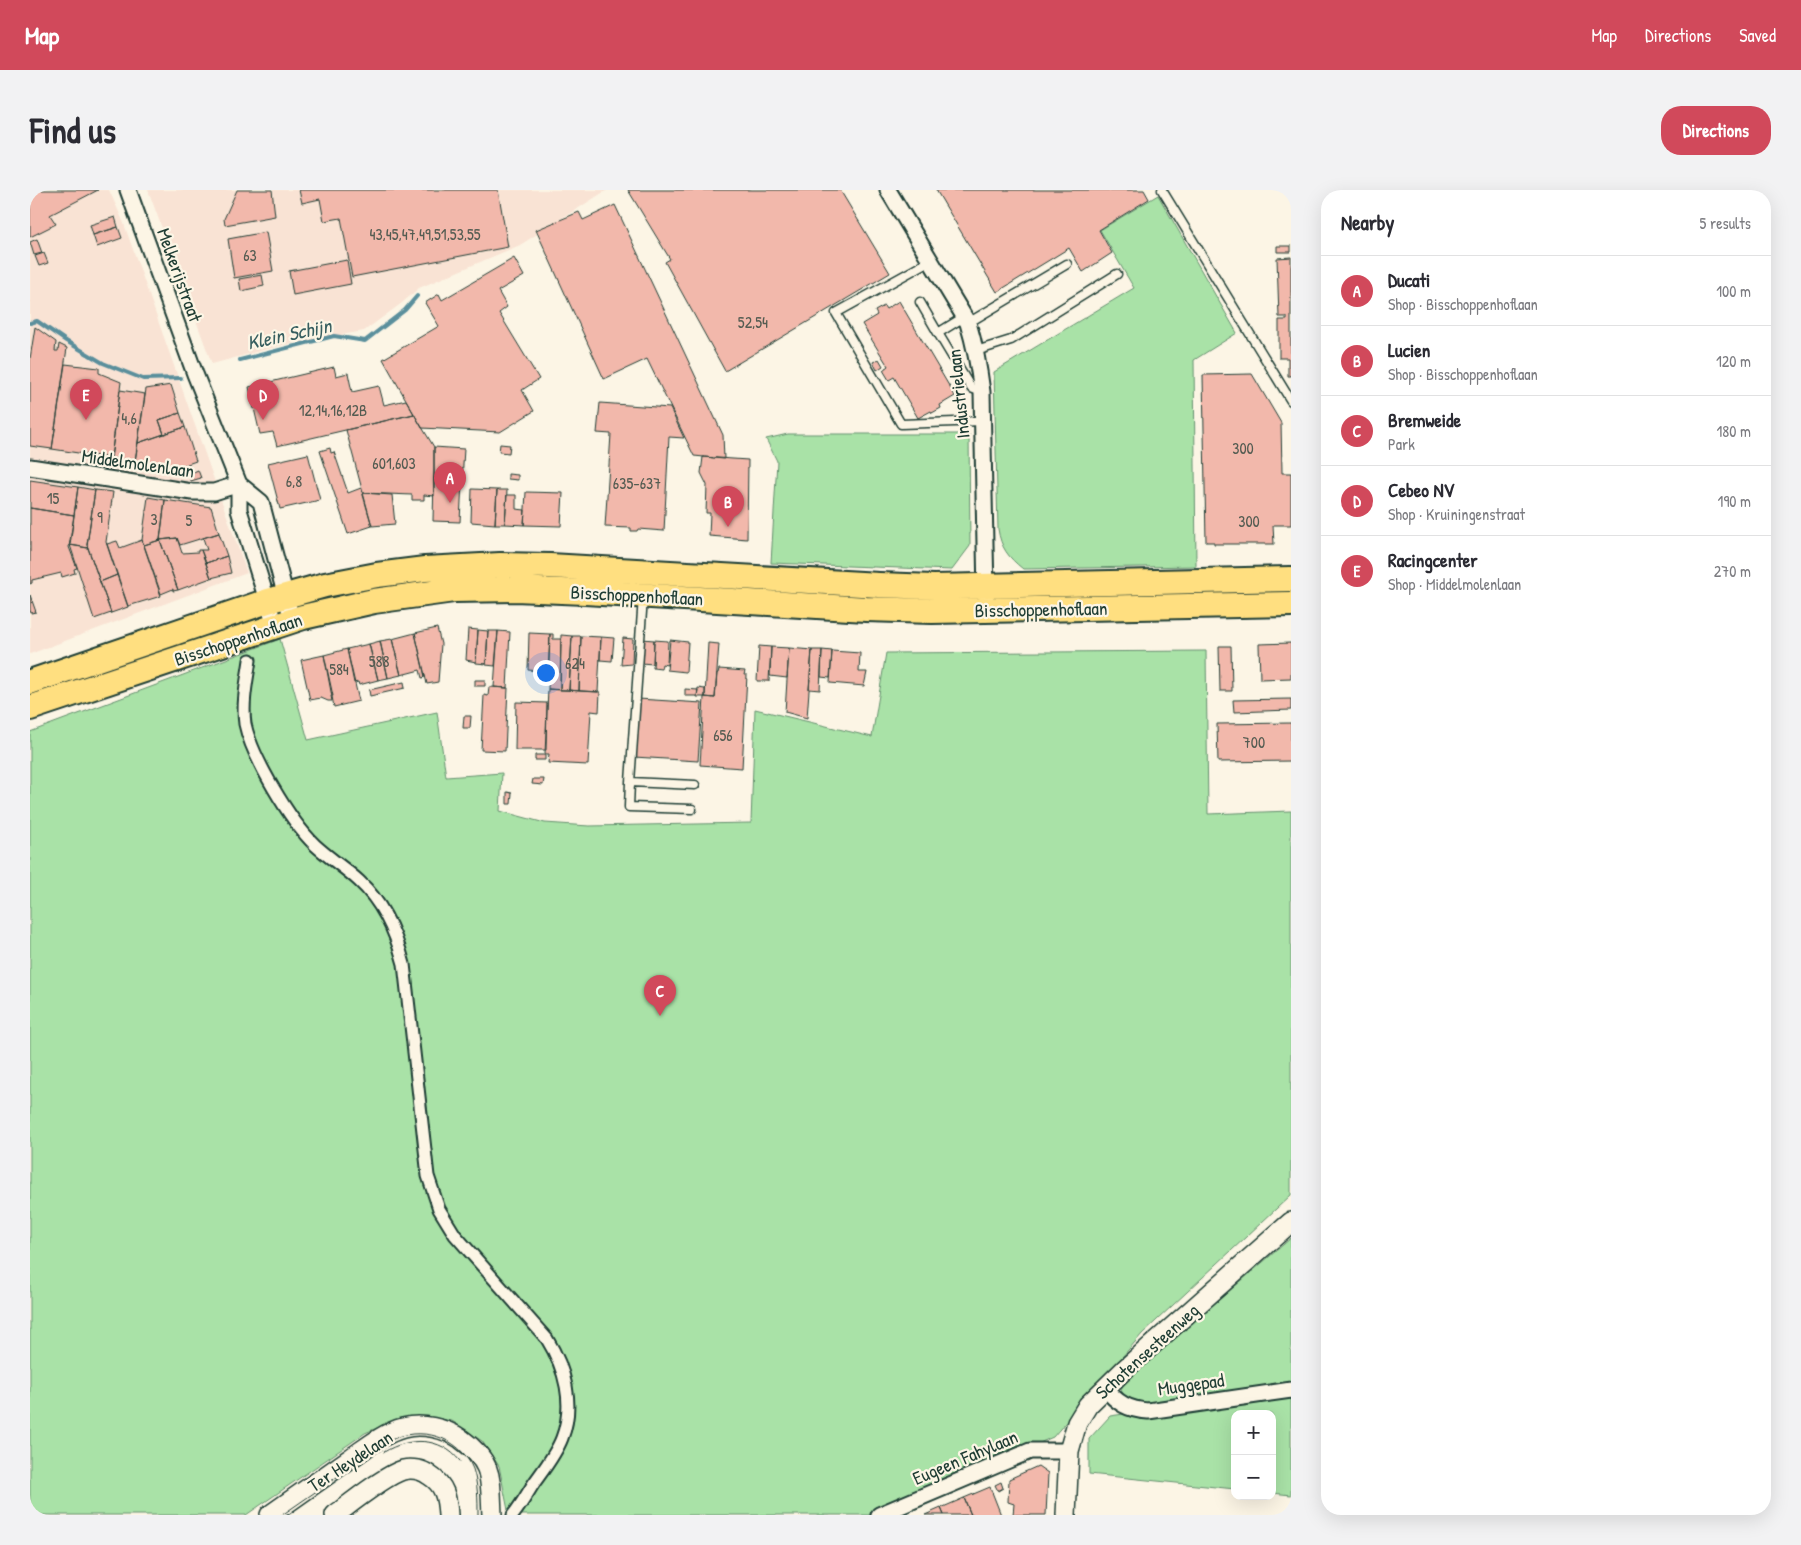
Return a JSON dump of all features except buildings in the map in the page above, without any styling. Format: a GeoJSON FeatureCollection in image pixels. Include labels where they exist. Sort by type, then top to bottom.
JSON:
{"type":"FeatureCollection","features":[{"type":"Feature","properties":{"kind":"main road","name":"Bisschoppenhoflaan"},"geometry":{"type":"LineString","coordinates":[[30,682],[277,598],[351,580],[392,573],[449,567],[500,564],[557,566],[879,586],[986,586],[1291,579]]}},
{"type":"Feature","properties":{"kind":"main road","name":"Bisschoppenhoflaan"},"geometry":{"type":"LineString","coordinates":[[30,708],[283,623],[355,604],[415,594],[454,590],[515,589],[932,611],[1291,604]]}},
{"type":"Feature","properties":{"kind":"street","name":"Melkerijstraat"},"geometry":{"type":"LineString","coordinates":[[128,190],[195,374],[239,484]]}},
{"type":"Feature","properties":{"kind":"street","name":"Industrielaan"},"geometry":{"type":"LineString","coordinates":[[888,190],[966,320],[976,351],[982,392],[987,610]]}},
{"type":"Feature","properties":{"kind":"street","name":"Middelmolenlaan"},"geometry":{"type":"LineString","coordinates":[[30,467],[192,492],[214,492],[239,484]]}},
{"type":"Feature","properties":{"kind":"street"},"geometry":{"type":"LineString","coordinates":[[239,484],[239,510],[277,598]]}},
{"type":"Feature","properties":{"kind":"street"},"geometry":{"type":"LineString","coordinates":[[239,484],[261,502],[283,623]]}},
{"type":"Feature","properties":{"kind":"street"},"geometry":{"type":"LineString","coordinates":[[250,660],[245,692],[245,724],[260,762],[287,812],[314,844],[369,891],[382,910],[396,938],[405,973],[428,1176],[439,1209],[455,1235],[547,1339],[563,1370],[567,1391],[567,1407],[562,1438],[550,1461],[513,1515]]}},
{"type":"Feature","properties":{"kind":"street","name":"Schotensesteenweg"},"geometry":{"type":"LineString","coordinates":[[1066,1515],[1069,1452],[1082,1414],[1105,1386],[1291,1222]]}},
{"type":"Feature","properties":{"kind":"street","name":"Muggepad"},"geometry":{"type":"LineString","coordinates":[[1105,1386],[1112,1396],[1128,1408],[1148,1411],[1291,1390]]}},
{"type":"Feature","properties":{"kind":"street","name":"Ter Heydelaan"},"geometry":{"type":"LineString","coordinates":[[270,1515],[380,1438],[401,1428],[423,1426],[440,1429],[463,1440],[478,1453],[487,1466],[491,1482],[492,1515]]}},
{"type":"Feature","properties":{"kind":"street","name":"Eugeen Fahylaan"},"geometry":{"type":"LineString","coordinates":[[879,1515],[1030,1451],[1069,1452]]}},
{"type":"Feature","properties":{"kind":"street","name":"Ter Heydelaan"},"geometry":{"type":"LineString","coordinates":[[335,1515],[387,1478],[405,1470],[420,1471],[434,1478],[444,1489],[448,1508]]}},
{"type":"Feature","properties":{"kind":"lane"},"geometry":{"type":"LineString","coordinates":[[1162,190],[1291,401]]}},
{"type":"Feature","properties":{"kind":"lane"},"geometry":{"type":"LineString","coordinates":[[930,260],[836,313],[901,424],[982,421]]}},
{"type":"Feature","properties":{"kind":"lane"},"geometry":{"type":"LineString","coordinates":[[938,333],[966,320],[1067,264]]}},
{"type":"Feature","properties":{"kind":"lane"},"geometry":{"type":"LineString","coordinates":[[976,351],[1011,340],[1117,274]]}},
{"type":"Feature","properties":{"kind":"lane"},"geometry":{"type":"LineString","coordinates":[[920,302],[971,388],[982,392]]}},
{"type":"Feature","properties":{"kind":"lane"},"geometry":{"type":"LineString","coordinates":[[643,595],[629,807],[692,809]]}},
{"type":"Feature","properties":{"kind":"lane"},"geometry":{"type":"LineString","coordinates":[[630,782],[695,785]]}},
{"type":"Feature","properties":{"kind":"shaded area"},"geometry":{"type":"Polygon","coordinates":[[[30,190],[109,190],[123,221],[247,573],[30,654],[30,190]]]}},
{"type":"Feature","properties":{"kind":"shaded area"},"geometry":{"type":"Polygon","coordinates":[[[148,190],[607,190],[520,245],[419,288],[364,331],[283,345],[212,364],[148,190]]]}},
{"type":"Feature","properties":{"kind":"green space"},"geometry":{"type":"Polygon","coordinates":[[[1158,195],[1237,333],[1194,360],[1196,566],[1023,569],[1006,552],[998,529],[994,372],[1134,288],[1100,230],[1158,195]]]}},
{"type":"Feature","properties":{"kind":"green space"},"geometry":{"type":"Polygon","coordinates":[[[788,434],[969,434],[970,546],[952,570],[771,563],[777,461],[766,439],[788,434]]]}},
{"type":"Feature","properties":{"kind":"green space"},"geometry":{"type":"Polygon","coordinates":[[[280,639],[308,740],[437,712],[446,777],[502,773],[500,811],[545,823],[589,826],[751,823],[755,709],[872,737],[886,653],[1206,651],[1208,814],[1291,811],[1291,1195],[1142,1334],[1053,1437],[875,1515],[509,1515],[499,1466],[482,1441],[452,1421],[418,1416],[401,1418],[365,1433],[246,1515],[30,1515],[30,732],[280,639]]]}},
{"type":"Feature","properties":{"kind":"green space"},"geometry":{"type":"Polygon","coordinates":[[[1291,1238],[1291,1382],[1146,1406],[1124,1399],[1121,1389],[1127,1379],[1291,1238]]]}},
{"type":"Feature","properties":{"kind":"green space"},"geometry":{"type":"Polygon","coordinates":[[[1291,1390],[1291,1495],[1276,1493],[1276,1410],[1231,1410],[1231,1489],[1089,1474],[1089,1439],[1110,1416],[1291,1390]]]}},
{"type":"Feature","properties":{"kind":"waterway","name":"Klein Schijn"},"geometry":{"type":"LineString","coordinates":[[240,360],[334,336],[365,341],[405,310],[417,296]]}},
{"type":"Feature","properties":{"kind":"waterway","name":"Klein Schijn"},"geometry":{"type":"LineString","coordinates":[[30,323],[37,321],[103,363],[143,379],[181,378]]}},
{"type":"Feature","properties":{"kind":"tram line"},"geometry":{"type":"LineString","coordinates":[[282,1515],[389,1441],[413,1434],[437,1437],[449,1441],[459,1448],[473,1469],[478,1498],[478,1515]]}},
{"type":"Feature","properties":{"kind":"tram line"},"geometry":{"type":"LineString","coordinates":[[384,1452],[394,1447],[414,1442],[434,1443],[452,1453],[460,1461]]}},
{"type":"Feature","properties":{"kind":"place","name":"Racingcenter"},"geometry":{"type":"Point","coordinates":[86,420]}},
{"type":"Feature","properties":{"kind":"place","name":"Cebeo NV"},"geometry":{"type":"Point","coordinates":[263,420]}},
{"type":"Feature","properties":{"kind":"place","name":"Ducati"},"geometry":{"type":"Point","coordinates":[450,503]}},
{"type":"Feature","properties":{"kind":"place","name":"Lucien"},"geometry":{"type":"Point","coordinates":[728,527]}},
{"type":"Feature","properties":{"kind":"place","name":"Bremweide"},"geometry":{"type":"Point","coordinates":[660,1016]}}]}
